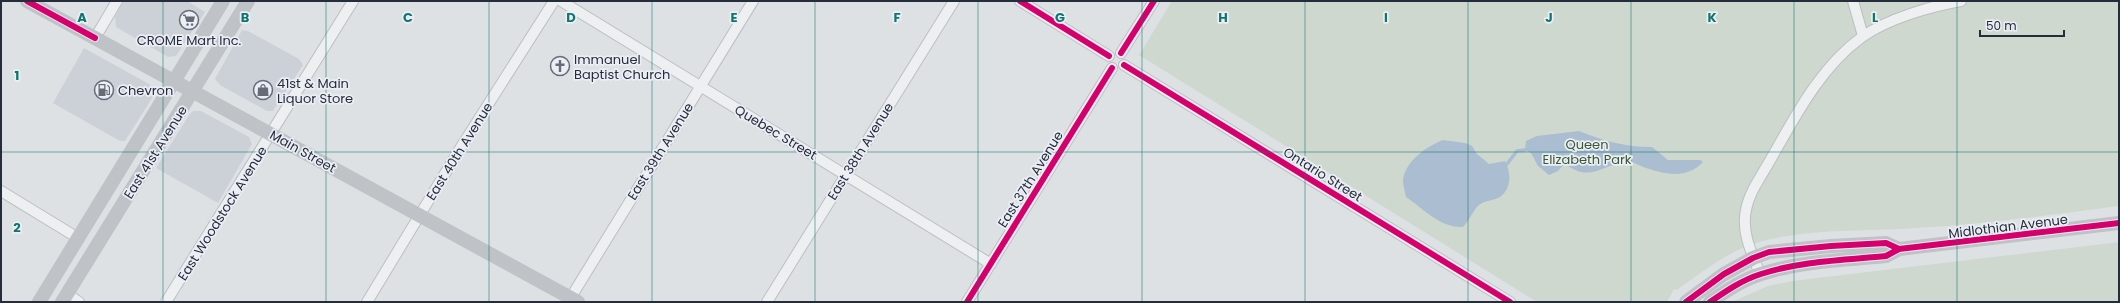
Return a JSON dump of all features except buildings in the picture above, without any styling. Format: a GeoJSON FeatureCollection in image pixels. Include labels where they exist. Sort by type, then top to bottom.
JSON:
{"type":"FeatureCollection","features":[{"type":"Feature","properties":{"kind":"main road","name":"Main Street"},"geometry":{"type":"LineString","coordinates":[[27,1],[271,133],[573,301]]}},
{"type":"Feature","properties":{"kind":"main road","name":"East 41st Avenue"},"geometry":{"type":"LineString","coordinates":[[39,302],[223,1]]}},
{"type":"Feature","properties":{"kind":"main road","name":"East 41st Avenue"},"geometry":{"type":"LineString","coordinates":[[64,298],[194,91],[248,1]]}},
{"type":"Feature","properties":{"kind":"main road","name":"Midlothian Avenue"},"geometry":{"type":"LineString","coordinates":[[1710,302],[1732,287],[1760,274],[1790,266],[1886,256],[1899,249],[2119,223]]}},
{"type":"Feature","properties":{"kind":"main road","name":"Midlothian Avenue"},"geometry":{"type":"LineString","coordinates":[[1686,302],[1700,290],[1753,258],[1769,252],[1831,246],[1886,243],[1899,249]]}},
{"type":"Feature","properties":{"kind":"street"},"geometry":{"type":"LineString","coordinates":[[95,38],[117,1]]}},
{"type":"Feature","properties":{"kind":"street","name":"East Woodstock Avenue"},"geometry":{"type":"LineString","coordinates":[[166,302],[353,1]]}},
{"type":"Feature","properties":{"kind":"street","name":"East 40th Avenue"},"geometry":{"type":"LineString","coordinates":[[367,302],[554,1]]}},
{"type":"Feature","properties":{"kind":"street","name":"Quebec Street"},"geometry":{"type":"LineString","coordinates":[[561,1],[991,264]]}},
{"type":"Feature","properties":{"kind":"street","name":"East 39th Avenue"},"geometry":{"type":"LineString","coordinates":[[573,301],[700,86],[753,1]]}},
{"type":"Feature","properties":{"kind":"street","name":"East 38th Avenue"},"geometry":{"type":"LineString","coordinates":[[767,302],[954,1]]}},
{"type":"Feature","properties":{"kind":"street"},"geometry":{"type":"LineString","coordinates":[[1020,1],[1110,56]]}},
{"type":"Feature","properties":{"kind":"street"},"geometry":{"type":"LineString","coordinates":[[1121,53],[1154,1]]}},
{"type":"Feature","properties":{"kind":"street"},"geometry":{"type":"LineString","coordinates":[[1853,1],[1863,36]]}},
{"type":"Feature","properties":{"kind":"street"},"geometry":{"type":"LineString","coordinates":[[1760,274],[1749,248],[1745,224],[1745,211],[1751,194],[1798,112],[1817,84],[1850,46],[1863,36],[1897,20],[1961,1]]}},
{"type":"Feature","properties":{"kind":"street"},"geometry":{"type":"LineString","coordinates":[[1115,52],[1121,53],[1126,58],[1124,65],[1119,69],[1112,68],[1108,62],[1110,56],[1115,52]]}},
{"type":"Feature","properties":{"kind":"street","name":"Ontario Street"},"geometry":{"type":"LineString","coordinates":[[1124,65],[1510,302]]}},
{"type":"Feature","properties":{"kind":"street","name":"East 37th Avenue"},"geometry":{"type":"LineString","coordinates":[[967,302],[1112,68]]}},
{"type":"Feature","properties":{"kind":"street"},"geometry":{"type":"LineString","coordinates":[[1,191],[78,238]]}},
{"type":"Feature","properties":{"kind":"street"},"geometry":{"type":"LineString","coordinates":[[64,298],[79,302]]}},
{"type":"Feature","properties":{"kind":"shaded area"},"geometry":{"type":"Polygon","coordinates":[[[124,1],[187,1],[205,12],[176,56],[168,57],[116,27],[115,17],[124,1]]]}},
{"type":"Feature","properties":{"kind":"shaded area"},"geometry":{"type":"Polygon","coordinates":[[[242,30],[248,31],[299,59],[303,65],[273,111],[267,111],[220,85],[215,79],[242,30]]]}},
{"type":"Feature","properties":{"kind":"shaded area"},"geometry":{"type":"Polygon","coordinates":[[[84,48],[149,84],[154,89],[154,95],[125,141],[120,141],[53,103],[84,48]]]}},
{"type":"Feature","properties":{"kind":"shaded area"},"geometry":{"type":"Polygon","coordinates":[[[193,111],[201,111],[249,137],[252,144],[218,203],[156,168],[193,111]]]}},
{"type":"Feature","properties":{"kind":"green space","name":"Queen Elizabeth Park"},"geometry":{"type":"Polygon","coordinates":[[[1172,1],[2119,1],[2119,206],[1968,224],[1821,232],[1782,237],[1751,245],[1729,255],[1707,268],[1677,290],[1674,289],[1667,302],[1537,302],[1139,55],[1172,1]]]}},
{"type":"Feature","properties":{"kind":"green space"},"geometry":{"type":"Polygon","coordinates":[[[2119,242],[2119,302],[1732,302],[1768,286],[1792,281],[2119,242]]]}},
{"type":"Feature","properties":{"kind":"water"},"geometry":{"type":"Polygon","coordinates":[[[1579,131],[1615,143],[1652,147],[1668,160],[1700,160],[1703,162],[1696,168],[1689,171],[1674,174],[1651,170],[1632,162],[1619,163],[1587,173],[1574,170],[1564,164],[1558,171],[1549,175],[1538,166],[1531,153],[1525,150],[1526,141],[1537,136],[1579,131]]]}},
{"type":"Feature","properties":{"kind":"water"},"geometry":{"type":"Polygon","coordinates":[[[1443,140],[1465,143],[1472,146],[1477,154],[1489,164],[1505,161],[1507,165],[1509,180],[1507,190],[1500,197],[1479,205],[1463,227],[1447,224],[1433,217],[1406,197],[1404,189],[1403,181],[1407,167],[1417,156],[1430,146],[1443,140]]]}},
{"type":"Feature","properties":{"kind":"waterway"},"geometry":{"type":"LineString","coordinates":[[1507,164],[1517,151],[1525,150]]}},
{"type":"Feature","properties":{"kind":"cycle path"},"geometry":{"type":"LineString","coordinates":[[27,1],[95,38]]}},
{"type":"Feature","properties":{"kind":"cycle path"},"geometry":{"type":"LineString","coordinates":[[1020,1],[1109,56]]}},
{"type":"Feature","properties":{"kind":"cycle path"},"geometry":{"type":"LineString","coordinates":[[1121,53],[1154,1]]}},
{"type":"Feature","properties":{"kind":"cycle path"},"geometry":{"type":"LineString","coordinates":[[1124,65],[1510,302]]}},
{"type":"Feature","properties":{"kind":"cycle path"},"geometry":{"type":"LineString","coordinates":[[967,302],[1112,68]]}},
{"type":"Feature","properties":{"kind":"cycle path"},"geometry":{"type":"LineString","coordinates":[[1710,302],[1747,279],[1792,266],[1886,256],[1899,249],[2119,223]]}},
{"type":"Feature","properties":{"kind":"cycle path"},"geometry":{"type":"LineString","coordinates":[[1686,302],[1724,274],[1753,258],[1769,252],[1831,246],[1886,243],[1899,249]]}},
{"type":"Feature","properties":{"kind":"place","name":"CROME Mart Inc."},"geometry":{"type":"Point","coordinates":[189,20]}},
{"type":"Feature","properties":{"kind":"place","name":"Immanuel Baptist Church"},"geometry":{"type":"Point","coordinates":[560,66]}},
{"type":"Feature","properties":{"kind":"place","name":"Chevron"},"geometry":{"type":"Point","coordinates":[104,90]}},
{"type":"Feature","properties":{"kind":"place","name":"41st & Main Liquor Store"},"geometry":{"type":"Point","coordinates":[263,90]}}]}
